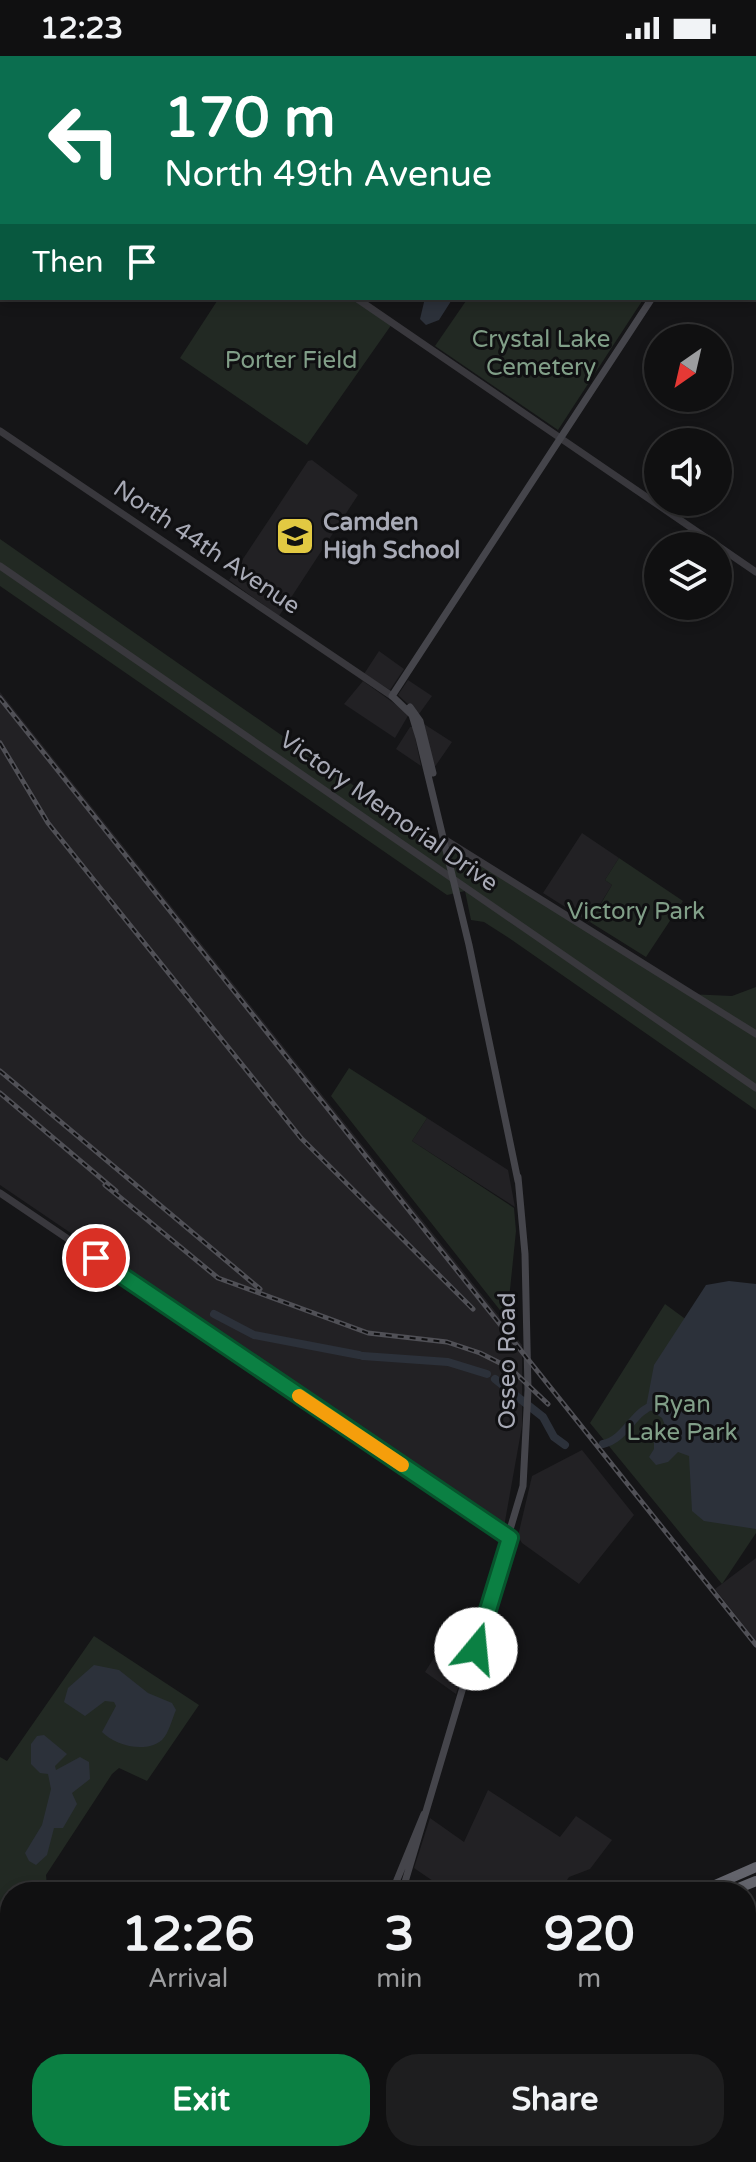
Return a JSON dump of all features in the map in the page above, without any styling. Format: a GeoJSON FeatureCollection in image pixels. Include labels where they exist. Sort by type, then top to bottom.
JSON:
{"type":"FeatureCollection","features":[{"type":"Feature","properties":{"kind":"highway"},"geometry":{"type":"LineString","coordinates":[[721,1882],[756,1866]]}},
{"type":"Feature","properties":{"kind":"main road"},"geometry":{"type":"LineString","coordinates":[[392,696],[651,300]]}},
{"type":"Feature","properties":{"kind":"main road","name":"Osseo Road"},"geometry":{"type":"LineString","coordinates":[[392,696],[415,712],[420,721],[447,840],[518,1181],[527,1316],[528,1429],[523,1486],[510,1538],[425,1812]]}},
{"type":"Feature","properties":{"kind":"main road"},"geometry":{"type":"LineString","coordinates":[[396,1882],[425,1812]]}},
{"type":"Feature","properties":{"kind":"main road"},"geometry":{"type":"LineString","coordinates":[[405,1882],[425,1812]]}},
{"type":"Feature","properties":{"kind":"street"},"geometry":{"type":"LineString","coordinates":[[359,300],[697,532]]}},
{"type":"Feature","properties":{"kind":"street","name":"North 44th Avenue"},"geometry":{"type":"LineString","coordinates":[[0,431],[392,696]]}},
{"type":"Feature","properties":{"kind":"street"},"geometry":{"type":"LineString","coordinates":[[732,556],[756,572]]}},
{"type":"Feature","properties":{"kind":"street","name":"Victory Memorial Drive"},"geometry":{"type":"LineString","coordinates":[[0,566],[756,1088]]}},
{"type":"Feature","properties":{"kind":"street"},"geometry":{"type":"LineString","coordinates":[[447,840],[756,1034]]}},
{"type":"Feature","properties":{"kind":"street"},"geometry":{"type":"LineString","coordinates":[[0,1193],[510,1538]]}},
{"type":"Feature","properties":{"kind":"shaded area"},"geometry":{"type":"Polygon","coordinates":[[[425,300],[452,300],[439,320],[426,325],[420,319],[425,300]]]}},
{"type":"Feature","properties":{"kind":"shaded area","name":"Camden High School"},"geometry":{"type":"Polygon","coordinates":[[[312,460],[358,495],[279,616],[229,580],[308,461],[312,460]]]}},
{"type":"Feature","properties":{"kind":"shaded area"},"geometry":{"type":"Polygon","coordinates":[[[379,651],[404,669],[390,690],[364,674],[379,651]]]}},
{"type":"Feature","properties":{"kind":"shaded area"},"geometry":{"type":"Polygon","coordinates":[[[408,680],[432,696],[419,714],[398,695],[408,680]]]}},
{"type":"Feature","properties":{"kind":"shaded area"},"geometry":{"type":"Polygon","coordinates":[[[363,681],[409,714],[395,738],[344,704],[363,681]]]}},
{"type":"Feature","properties":{"kind":"shaded area"},"geometry":{"type":"Polygon","coordinates":[[[0,692],[522,1345],[522,1426],[504,1527],[0,1185],[0,692]]]}},
{"type":"Feature","properties":{"kind":"shaded area"},"geometry":{"type":"Polygon","coordinates":[[[424,724],[452,742],[434,768],[424,724]]]}},
{"type":"Feature","properties":{"kind":"shaded area"},"geometry":{"type":"Polygon","coordinates":[[[413,727],[421,766],[396,749],[413,727]]]}},
{"type":"Feature","properties":{"kind":"shaded area"},"geometry":{"type":"Polygon","coordinates":[[[582,833],[619,858],[605,880],[612,885],[589,922],[543,893],[582,833]]]}},
{"type":"Feature","properties":{"kind":"shaded area"},"geometry":{"type":"Polygon","coordinates":[[[427,1118],[508,1170],[515,1207],[412,1141],[427,1118]]]}},
{"type":"Feature","properties":{"kind":"shaded area"},"geometry":{"type":"Polygon","coordinates":[[[729,1281],[756,1284],[756,1529],[704,1521],[692,1511],[689,1456],[678,1452],[668,1462],[656,1465],[649,1457],[654,1449],[654,1438],[665,1425],[662,1418],[646,1407],[654,1365],[706,1285],[729,1281]]]}},
{"type":"Feature","properties":{"kind":"shaded area"},"geometry":{"type":"Polygon","coordinates":[[[582,1450],[634,1515],[579,1584],[522,1543],[518,1536],[532,1476],[582,1450]]]}},
{"type":"Feature","properties":{"kind":"shaded area"},"geometry":{"type":"Polygon","coordinates":[[[756,1558],[756,1641],[715,1589],[756,1558]]]}},
{"type":"Feature","properties":{"kind":"shaded area"},"geometry":{"type":"Polygon","coordinates":[[[467,1606],[481,1615],[456,1694],[425,1672],[467,1606]]]}},
{"type":"Feature","properties":{"kind":"shaded area"},"geometry":{"type":"Polygon","coordinates":[[[94,1665],[119,1670],[148,1693],[172,1703],[176,1710],[162,1740],[139,1747],[122,1744],[102,1732],[116,1706],[114,1702],[105,1701],[85,1716],[64,1702],[68,1688],[94,1665]]]}},
{"type":"Feature","properties":{"kind":"shaded area"},"geometry":{"type":"Polygon","coordinates":[[[44,1735],[67,1754],[55,1766],[56,1770],[80,1757],[89,1762],[90,1779],[72,1793],[77,1804],[63,1828],[54,1828],[47,1855],[36,1865],[29,1861],[25,1853],[42,1825],[51,1789],[48,1774],[40,1773],[31,1764],[31,1744],[37,1736],[44,1735]]]}},
{"type":"Feature","properties":{"kind":"shaded area"},"geometry":{"type":"Polygon","coordinates":[[[488,1790],[560,1837],[576,1816],[612,1840],[590,1869],[569,1877],[566,1882],[434,1882],[414,1868],[430,1818],[464,1842],[488,1790]]]}},
{"type":"Feature","properties":{"kind":"green space","name":"Porter Field"},"geometry":{"type":"Polygon","coordinates":[[[218,300],[358,300],[392,324],[307,445],[180,358],[218,300]]]}},
{"type":"Feature","properties":{"kind":"green space","name":"Crystal Lake Cemetery"},"geometry":{"type":"Polygon","coordinates":[[[467,300],[643,300],[558,430],[435,346],[467,300]]]}},
{"type":"Feature","properties":{"kind":"green space"},"geometry":{"type":"Polygon","coordinates":[[[0,539],[363,792],[688,994],[732,996],[756,987],[756,1110],[509,938],[484,922],[471,920],[465,891],[447,895],[0,586],[0,539]]]}},
{"type":"Feature","properties":{"kind":"green space","name":"Victory Park"},"geometry":{"type":"Polygon","coordinates":[[[619,858],[683,901],[646,957],[590,922],[612,885],[605,880],[619,858]]]}},
{"type":"Feature","properties":{"kind":"green space"},"geometry":{"type":"Polygon","coordinates":[[[349,1068],[427,1118],[412,1141],[514,1208],[516,1231],[507,1319],[331,1096],[349,1068]]]}},
{"type":"Feature","properties":{"kind":"green space","name":"Ryan Lake Park"},"geometry":{"type":"Polygon","coordinates":[[[665,1304],[756,1371],[756,1533],[722,1584],[590,1423],[665,1304]]]}},
{"type":"Feature","properties":{"kind":"green space"},"geometry":{"type":"Polygon","coordinates":[[[94,1636],[199,1705],[147,1781],[119,1768],[112,1774],[46,1875],[47,1882],[0,1882],[0,1757],[7,1761],[94,1636]]]}},
{"type":"Feature","properties":{"kind":"waterway"},"geometry":{"type":"LineString","coordinates":[[214,1314],[254,1335],[359,1355]]}},
{"type":"Feature","properties":{"kind":"waterway"},"geometry":{"type":"LineString","coordinates":[[363,1356],[448,1362],[487,1374]]}},
{"type":"Feature","properties":{"kind":"waterway"},"geometry":{"type":"LineString","coordinates":[[495,1379],[543,1417],[554,1437],[565,1445]]}},
{"type":"Feature","properties":{"kind":"waterway"},"geometry":{"type":"LineString","coordinates":[[603,1444],[618,1437],[640,1413],[654,1405]]}},
{"type":"Feature","properties":{"kind":"railway"},"geometry":{"type":"LineString","coordinates":[[0,698],[756,1645]]}},
{"type":"Feature","properties":{"kind":"railway"},"geometry":{"type":"LineString","coordinates":[[0,743],[48,823],[301,1138],[473,1309]]}},
{"type":"Feature","properties":{"kind":"railway"},"geometry":{"type":"LineString","coordinates":[[0,1071],[260,1289]]}},
{"type":"Feature","properties":{"kind":"railway"},"geometry":{"type":"LineString","coordinates":[[0,1093],[116,1191]]}},
{"type":"Feature","properties":{"kind":"railway"},"geometry":{"type":"LineString","coordinates":[[105,1185],[218,1278],[368,1333],[447,1342],[480,1353],[510,1368],[548,1404]]}},
{"type":"Feature","properties":{"kind":"slow traffic"},"geometry":{"type":"LineString","coordinates":[[299,1396],[402,1465]]}},
{"type":"Feature","properties":{"kind":"place","name":"Camden High School"},"geometry":{"type":"Point","coordinates":[295,536]}},
{"type":"Feature","properties":{"kind":"route"},"geometry":{"type":"LineString","coordinates":[[96,1258],[510,1538],[476,1649]]}}]}
